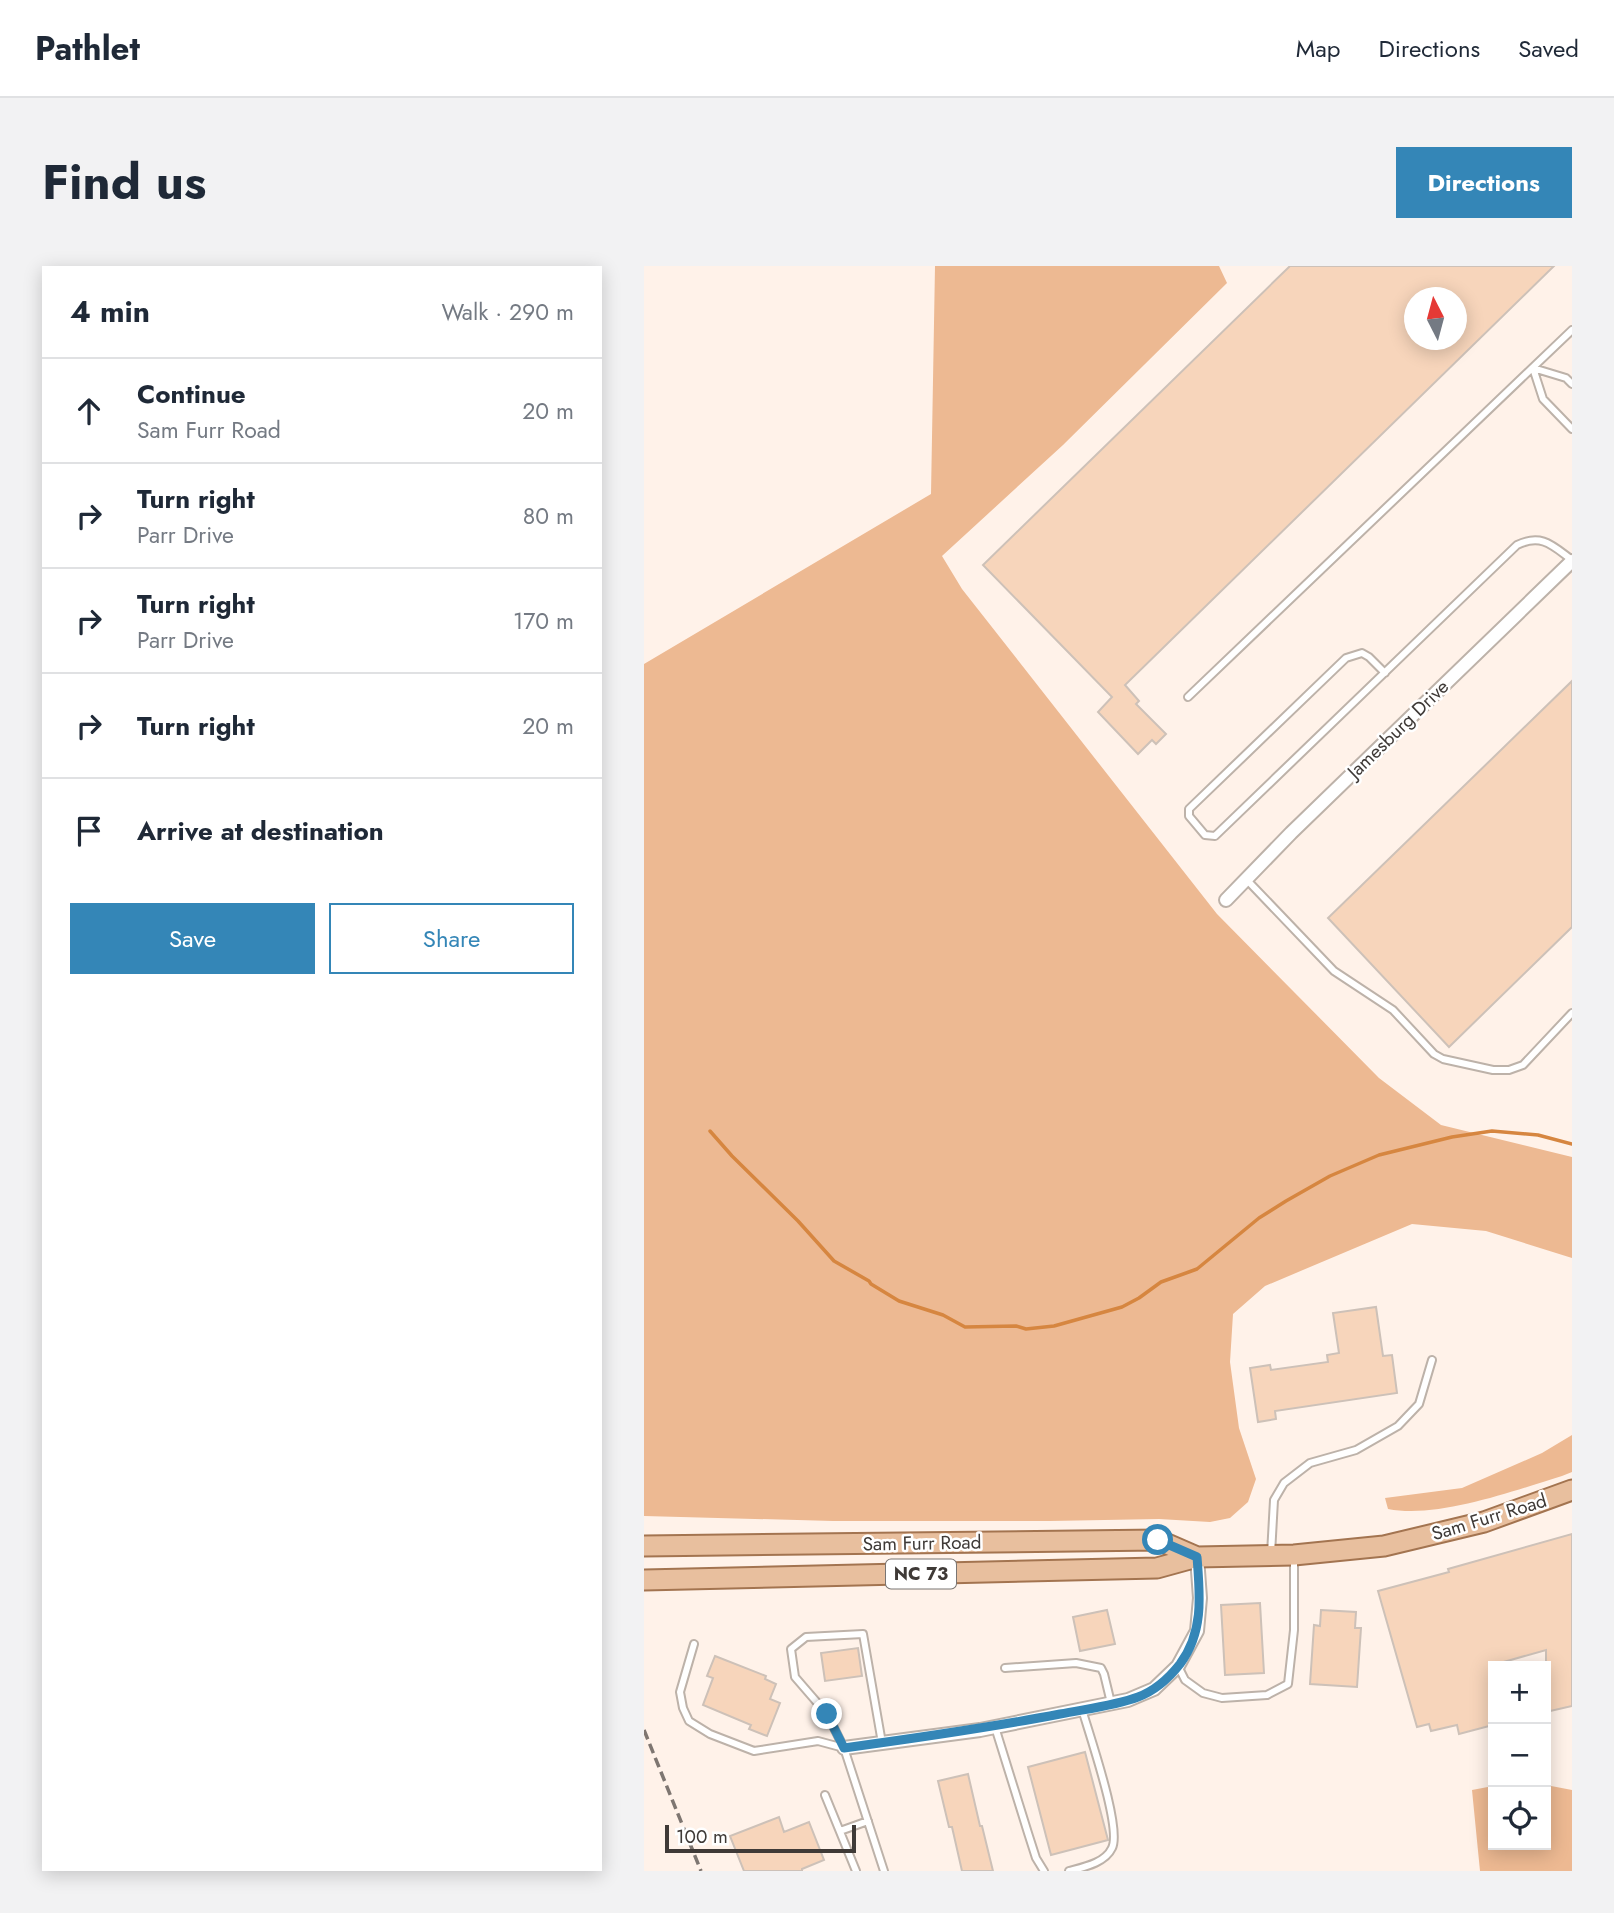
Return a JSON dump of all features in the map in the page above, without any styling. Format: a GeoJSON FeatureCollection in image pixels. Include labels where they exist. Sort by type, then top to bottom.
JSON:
{"type":"FeatureCollection","features":[{"type":"Feature","properties":{"kind":"main road","name":"Sam Furr Road"},"geometry":{"type":"LineString","coordinates":[[644,1580],[1157,1568],[1197,1557],[1294,1555],[1384,1546],[1438,1534],[1531,1506],[1572,1490]]}},
{"type":"Feature","properties":{"kind":"main road","name":"Sam Furr Road"},"geometry":{"type":"LineString","coordinates":[[644,1546],[1158,1540],[1197,1557]]}},
{"type":"Feature","properties":{"kind":"street","name":"Jamesburg Drive"},"geometry":{"type":"LineString","coordinates":[[1226,900],[1291,833],[1572,561]]}},
{"type":"Feature","properties":{"kind":"street"},"geometry":{"type":"LineString","coordinates":[[844,1748],[995,1727],[1111,1703],[1140,1696],[1154,1689],[1178,1666],[1192,1644],[1199,1616],[1197,1557]]}},
{"type":"Feature","properties":{"kind":"lane"},"geometry":{"type":"LineString","coordinates":[[1188,697],[1572,330]]}},
{"type":"Feature","properties":{"kind":"lane"},"geometry":{"type":"LineString","coordinates":[[1533,369],[1566,378],[1572,384]]}},
{"type":"Feature","properties":{"kind":"lane"},"geometry":{"type":"LineString","coordinates":[[1533,369],[1542,399],[1572,429]]}},
{"type":"Feature","properties":{"kind":"lane"},"geometry":{"type":"LineString","coordinates":[[1385,673],[1370,657],[1362,653],[1346,657],[1189,809],[1189,816],[1205,835],[1215,836],[1385,673],[1517,545],[1528,540],[1538,540],[1548,543],[1572,561]]}},
{"type":"Feature","properties":{"kind":"lane"},"geometry":{"type":"LineString","coordinates":[[1246,879],[1335,971],[1393,1010],[1434,1054],[1443,1059],[1493,1070],[1509,1070],[1523,1065],[1572,1013]]}},
{"type":"Feature","properties":{"kind":"lane"},"geometry":{"type":"LineString","coordinates":[[1271,1556],[1274,1500],[1284,1483],[1310,1463],[1356,1450],[1398,1426],[1419,1404],[1432,1360]]}},
{"type":"Feature","properties":{"kind":"lane"},"geometry":{"type":"LineString","coordinates":[[1178,1666],[1185,1680],[1203,1693],[1222,1698],[1267,1695],[1288,1684],[1294,1630],[1294,1555]]}},
{"type":"Feature","properties":{"kind":"lane"},"geometry":{"type":"LineString","coordinates":[[882,1743],[863,1634],[806,1637],[791,1649],[795,1676],[827,1714],[844,1748],[884,1871]]}},
{"type":"Feature","properties":{"kind":"lane"},"geometry":{"type":"LineString","coordinates":[[694,1644],[680,1692],[689,1721],[710,1734],[754,1751],[818,1741],[844,1748]]}},
{"type":"Feature","properties":{"kind":"lane"},"geometry":{"type":"LineString","coordinates":[[1005,1668],[1076,1663],[1101,1668],[1111,1703]]}},
{"type":"Feature","properties":{"kind":"lane"},"geometry":{"type":"LineString","coordinates":[[1069,1871],[1099,1861],[1112,1849],[1114,1841],[1108,1799],[1082,1709]]}},
{"type":"Feature","properties":{"kind":"lane"},"geometry":{"type":"LineString","coordinates":[[995,1727],[1032,1845],[1044,1871]]}},
{"type":"Feature","properties":{"kind":"lane"},"geometry":{"type":"LineString","coordinates":[[825,1796],[856,1871]]}},
{"type":"Feature","properties":{"kind":"lane"},"geometry":{"type":"LineString","coordinates":[[840,1831],[868,1821]]}},
{"type":"Feature","properties":{"kind":"shaded area"},"geometry":{"type":"Polygon","coordinates":[[[935,266],[1219,266],[1227,283],[1063,445],[942,556],[962,589],[1217,914],[1379,1078],[1441,1125],[1572,1157],[1572,1258],[1486,1231],[1412,1224],[1265,1286],[1233,1314],[1230,1362],[1239,1428],[1256,1479],[1248,1502],[1230,1518],[1210,1522],[1159,1519],[833,1521],[644,1516],[644,664],[931,494],[935,266]]]}},
{"type":"Feature","properties":{"kind":"shaded area"},"geometry":{"type":"Polygon","coordinates":[[[1572,1435],[1572,1472],[1498,1496],[1452,1507],[1408,1511],[1388,1509],[1385,1498],[1462,1488],[1542,1453],[1572,1435]]]}},
{"type":"Feature","properties":{"kind":"shaded area"},"geometry":{"type":"Polygon","coordinates":[[[1551,1786],[1572,1790],[1572,1871],[1480,1871],[1472,1790],[1488,1787],[1488,1850],[1551,1850],[1551,1786]]]}},
{"type":"Feature","properties":{"kind":"building"},"geometry":{"type":"Polygon","coordinates":[[[1290,266],[1554,266],[1125,685],[1139,701],[1136,704],[1166,734],[1156,744],[1152,740],[1138,754],[1098,712],[1112,697],[983,565],[1290,266]]]}},
{"type":"Feature","properties":{"kind":"building"},"geometry":{"type":"Polygon","coordinates":[[[1572,681],[1572,927],[1449,1047],[1328,918],[1572,681]]]}},
{"type":"Feature","properties":{"kind":"building"},"geometry":{"type":"Polygon","coordinates":[[[1376,1307],[1383,1356],[1392,1355],[1397,1393],[1275,1411],[1276,1419],[1258,1422],[1250,1368],[1270,1365],[1271,1370],[1328,1362],[1327,1355],[1339,1353],[1333,1313],[1376,1307]]]}},
{"type":"Feature","properties":{"kind":"building"},"geometry":{"type":"Polygon","coordinates":[[[1572,1534],[1572,1706],[1551,1711],[1551,1661],[1546,1661],[1546,1650],[1507,1661],[1488,1661],[1488,1726],[1459,1734],[1457,1725],[1431,1731],[1429,1724],[1417,1727],[1378,1591],[1449,1572],[1448,1569],[1572,1534]]]}},
{"type":"Feature","properties":{"kind":"building"},"geometry":{"type":"Polygon","coordinates":[[[1260,1603],[1264,1673],[1225,1675],[1221,1605],[1260,1603]]]}},
{"type":"Feature","properties":{"kind":"building"},"geometry":{"type":"Polygon","coordinates":[[[1107,1610],[1115,1644],[1080,1651],[1073,1617],[1107,1610]]]}},
{"type":"Feature","properties":{"kind":"building"},"geometry":{"type":"Polygon","coordinates":[[[1321,1610],[1356,1612],[1355,1628],[1361,1628],[1357,1687],[1310,1684],[1314,1625],[1320,1626],[1321,1610]]]}},
{"type":"Feature","properties":{"kind":"building"},"geometry":{"type":"Polygon","coordinates":[[[858,1648],[862,1676],[825,1681],[821,1653],[858,1648]]]}},
{"type":"Feature","properties":{"kind":"building"},"geometry":{"type":"Polygon","coordinates":[[[715,1656],[766,1676],[765,1679],[776,1684],[770,1699],[780,1703],[767,1736],[749,1729],[751,1725],[703,1705],[713,1678],[707,1676],[715,1656]]]}},
{"type":"Feature","properties":{"kind":"building"},"geometry":{"type":"Polygon","coordinates":[[[1085,1752],[1108,1840],[1051,1855],[1028,1767],[1085,1752]]]}},
{"type":"Feature","properties":{"kind":"building"},"geometry":{"type":"Polygon","coordinates":[[[968,1774],[993,1871],[962,1871],[952,1827],[949,1827],[938,1781],[968,1774]]]}},
{"type":"Feature","properties":{"kind":"building"},"geometry":{"type":"Polygon","coordinates":[[[779,1817],[784,1832],[809,1822],[824,1860],[802,1871],[744,1871],[730,1836],[779,1817]]]}},
{"type":"Feature","properties":{"kind":"waterway"},"geometry":{"type":"LineString","coordinates":[[710,1131],[834,1261],[899,1301],[943,1315],[965,1327],[1016,1326],[1026,1329],[1054,1326],[1122,1307],[1161,1282],[1197,1269],[1259,1218],[1286,1201],[1330,1176],[1379,1155],[1452,1137],[1492,1131],[1538,1135],[1572,1144]]}},
{"type":"Feature","properties":{"kind":"railway"},"geometry":{"type":"LineString","coordinates":[[644,1730],[701,1871]]}},
{"type":"Feature","properties":{"kind":"route"},"geometry":{"type":"LineString","coordinates":[[827,1714],[844,1748],[980,1730],[1128,1700],[1154,1689],[1178,1666],[1192,1644],[1200,1598],[1197,1557],[1158,1540]]}}]}
